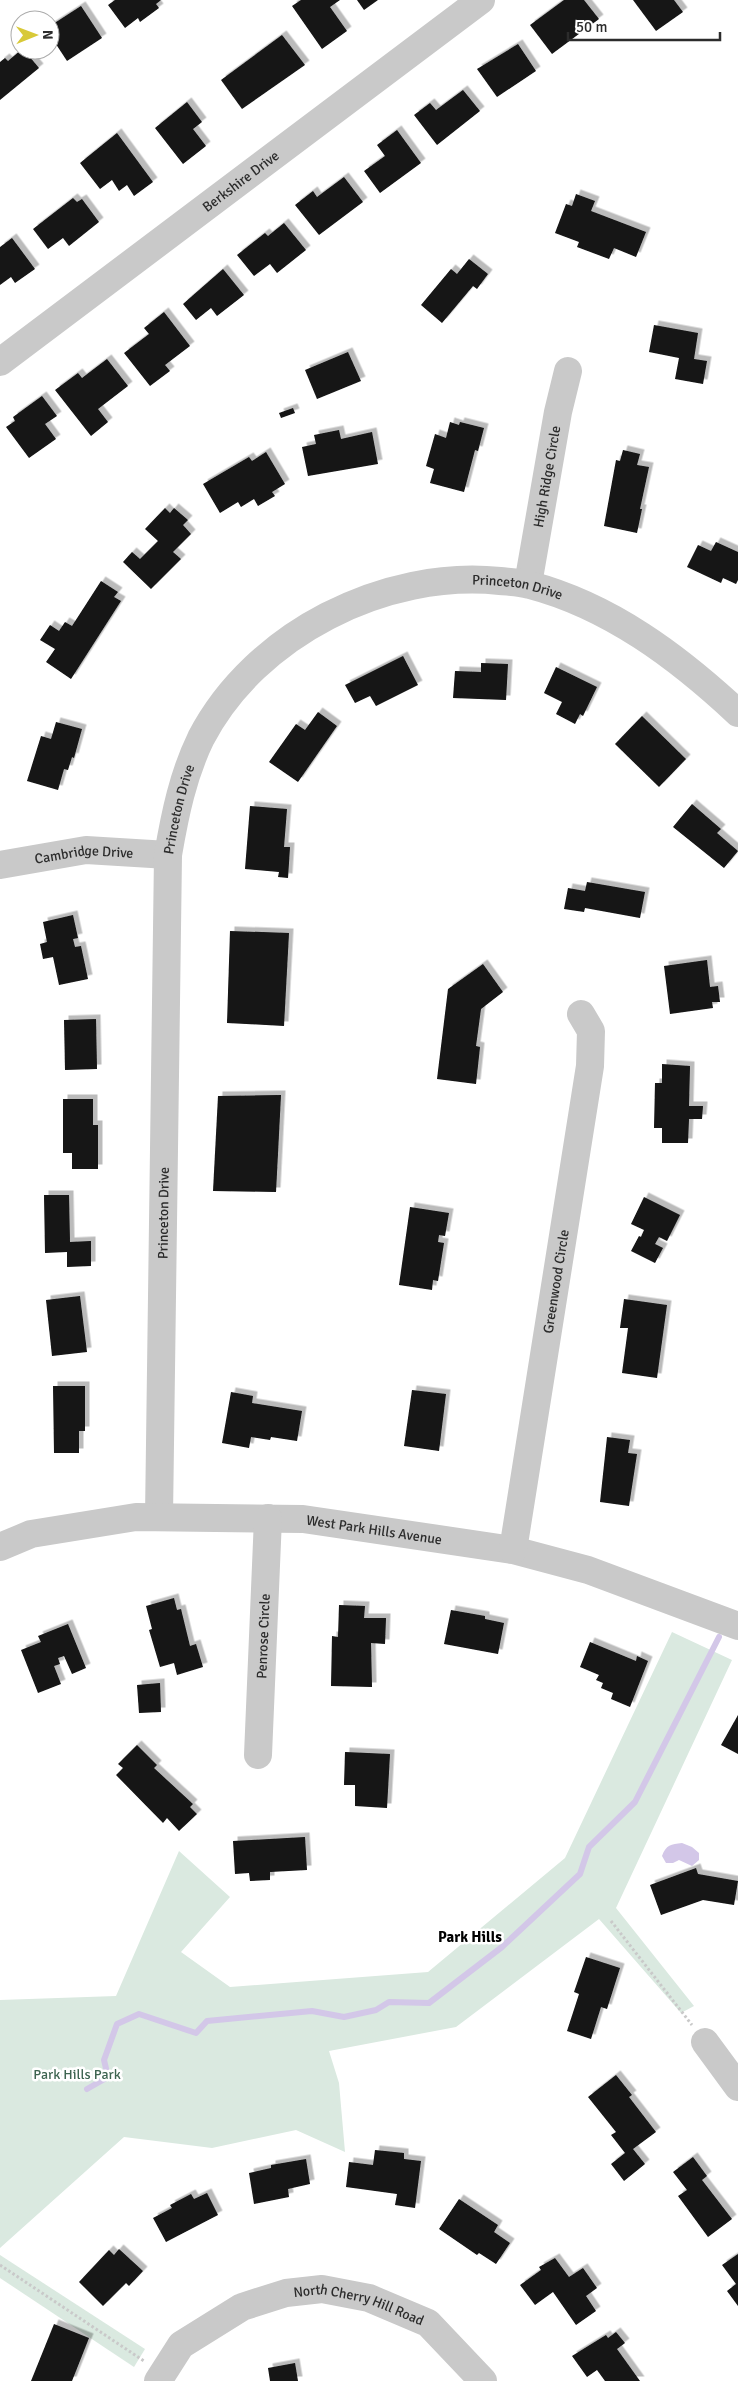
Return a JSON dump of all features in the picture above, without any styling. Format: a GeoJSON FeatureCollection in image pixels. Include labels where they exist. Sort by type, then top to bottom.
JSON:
{"type":"FeatureCollection","features":[{"type":"Feature","properties":{"kind":"street","name":"Berkshire Drive"},"geometry":{"type":"LineString","coordinates":[[0,362],[481,0]]}},
{"type":"Feature","properties":{"kind":"street","name":"High Ridge Circle"},"geometry":{"type":"LineString","coordinates":[[528,584],[558,412],[568,371]]}},
{"type":"Feature","properties":{"kind":"street","name":"Princeton Drive"},"geometry":{"type":"LineString","coordinates":[[159,1517],[168,855],[174,816],[186,774],[214,716],[239,685],[295,635],[348,606],[380,594],[410,586],[443,580],[475,578],[528,584],[564,595],[615,619],[648,639],[738,713]]}},
{"type":"Feature","properties":{"kind":"street","name":"Cambridge Drive"},"geometry":{"type":"LineString","coordinates":[[0,865],[86,850],[168,855]]}},
{"type":"Feature","properties":{"kind":"street","name":"Greenwood Circle"},"geometry":{"type":"LineString","coordinates":[[513,1550],[590,1066],[591,1031],[581,1014]]}},
{"type":"Feature","properties":{"kind":"street","name":"West Park Hills Avenue"},"geometry":{"type":"LineString","coordinates":[[0,1547],[31,1534],[136,1517],[303,1519],[513,1550],[588,1570],[738,1626]]}},
{"type":"Feature","properties":{"kind":"street","name":"Penrose Circle"},"geometry":{"type":"LineString","coordinates":[[258,1755],[268,1518]]}},
{"type":"Feature","properties":{"kind":"street"},"geometry":{"type":"LineString","coordinates":[[705,2042],[738,2087]]}},
{"type":"Feature","properties":{"kind":"street","name":"North Cherry Hill Road"},"geometry":{"type":"LineString","coordinates":[[160,2377],[181,2345],[242,2307],[286,2294],[322,2289],[369,2298],[428,2323],[483,2381]]}},
{"type":"Feature","properties":{"kind":"path"},"geometry":{"type":"LineString","coordinates":[[612,1921],[705,2042]]}},
{"type":"Feature","properties":{"kind":"path"},"geometry":{"type":"LineString","coordinates":[[0,2265],[160,2377]]}},
{"type":"Feature","properties":{"kind":"green space","name":"Park Hills Park"},"geometry":{"type":"Polygon","coordinates":[[[672,1632],[732,1660],[616,1908],[694,2006],[681,2013],[599,1919],[456,2027],[329,2051],[339,2083],[345,2152],[296,2130],[212,2148],[124,2137],[0,2248],[0,2000],[116,1996],[179,1851],[230,1897],[181,1952],[230,1987],[428,1972],[565,1858],[672,1632]]]}},
{"type":"Feature","properties":{"kind":"green space"},"geometry":{"type":"Polygon","coordinates":[[[0,2255],[145,2349],[134,2367],[0,2278],[0,2255]]]}},
{"type":"Feature","properties":{"kind":"shaded area"},"geometry":{"type":"Polygon","coordinates":[[[682,1843],[692,1847],[699,1853],[699,1860],[692,1866],[679,1860],[673,1863],[666,1863],[662,1856],[665,1849],[682,1843]]]}},
{"type":"Feature","properties":{"kind":"building"},"geometry":{"type":"Polygon","coordinates":[[[115,0],[161,0],[156,4],[159,8],[140,22],[138,18],[125,28],[108,5],[115,0]]]}},
{"type":"Feature","properties":{"kind":"building"},"geometry":{"type":"Polygon","coordinates":[[[301,0],[340,0],[330,7],[347,31],[322,49],[292,6],[301,0]]]}},
{"type":"Feature","properties":{"kind":"building"},"geometry":{"type":"Polygon","coordinates":[[[357,0],[378,0],[364,10],[357,0]]]}},
{"type":"Feature","properties":{"kind":"building"},"geometry":{"type":"Polygon","coordinates":[[[564,0],[584,0],[599,19],[552,54],[530,25],[564,0]]]}},
{"type":"Feature","properties":{"kind":"building"},"geometry":{"type":"Polygon","coordinates":[[[633,0],[674,0],[683,12],[656,31],[633,0]]]}},
{"type":"Feature","properties":{"kind":"building"},"geometry":{"type":"Polygon","coordinates":[[[81,6],[102,38],[67,61],[60,50],[60,20],[81,6]]]}},
{"type":"Feature","properties":{"kind":"building"},"geometry":{"type":"Polygon","coordinates":[[[282,35],[305,65],[242,109],[221,80],[282,35]]]}},
{"type":"Feature","properties":{"kind":"building"},"geometry":{"type":"Polygon","coordinates":[[[518,44],[536,71],[497,97],[477,69],[518,44]]]}},
{"type":"Feature","properties":{"kind":"building"},"geometry":{"type":"Polygon","coordinates":[[[5,58],[8,61],[10,59],[32,60],[39,68],[0,100],[0,62],[5,58]]]}},
{"type":"Feature","properties":{"kind":"building"},"geometry":{"type":"Polygon","coordinates":[[[463,90],[480,111],[437,145],[414,115],[430,103],[436,110],[463,90]]]}},
{"type":"Feature","properties":{"kind":"building"},"geometry":{"type":"Polygon","coordinates":[[[187,102],[202,122],[193,129],[206,146],[183,164],[155,128],[187,102]]]}},
{"type":"Feature","properties":{"kind":"building"},"geometry":{"type":"Polygon","coordinates":[[[397,130],[421,163],[380,193],[364,171],[385,156],[377,145],[397,130]]]}},
{"type":"Feature","properties":{"kind":"building"},"geometry":{"type":"Polygon","coordinates":[[[117,133],[153,182],[134,196],[127,185],[119,191],[112,180],[100,189],[80,163],[117,133]]]}},
{"type":"Feature","properties":{"kind":"building"},"geometry":{"type":"Polygon","coordinates":[[[344,177],[363,202],[319,235],[295,205],[313,191],[317,197],[344,177]]]}},
{"type":"Feature","properties":{"kind":"building"},"geometry":{"type":"Polygon","coordinates":[[[576,194],[595,201],[591,211],[646,232],[636,257],[614,248],[609,259],[577,247],[579,242],[555,233],[566,204],[572,206],[576,194]]]}},
{"type":"Feature","properties":{"kind":"building"},"geometry":{"type":"Polygon","coordinates":[[[73,198],[77,202],[82,199],[99,222],[69,246],[63,238],[48,249],[33,229],[73,198]]]}},
{"type":"Feature","properties":{"kind":"building"},"geometry":{"type":"Polygon","coordinates":[[[284,223],[306,250],[277,273],[270,264],[254,276],[237,255],[265,233],[268,236],[284,223]]]}},
{"type":"Feature","properties":{"kind":"building"},"geometry":{"type":"Polygon","coordinates":[[[12,238],[35,269],[15,283],[11,277],[0,285],[0,247],[12,238]]]}},
{"type":"Feature","properties":{"kind":"building"},"geometry":{"type":"Polygon","coordinates":[[[469,259],[488,274],[477,289],[473,286],[442,323],[421,305],[451,269],[457,274],[469,259]]]}},
{"type":"Feature","properties":{"kind":"building"},"geometry":{"type":"Polygon","coordinates":[[[223,269],[244,295],[217,316],[211,308],[196,320],[183,304],[223,269]]]}},
{"type":"Feature","properties":{"kind":"building"},"geometry":{"type":"Polygon","coordinates":[[[164,312],[190,346],[165,365],[170,371],[150,386],[124,353],[149,334],[144,328],[164,312]]]}},
{"type":"Feature","properties":{"kind":"building"},"geometry":{"type":"Polygon","coordinates":[[[654,325],[698,333],[694,359],[707,361],[703,384],[675,379],[679,358],[649,352],[654,325]]]}},
{"type":"Feature","properties":{"kind":"building"},"geometry":{"type":"Polygon","coordinates":[[[348,352],[361,381],[317,399],[305,370],[348,352]]]}},
{"type":"Feature","properties":{"kind":"building"},"geometry":{"type":"Polygon","coordinates":[[[107,359],[128,386],[98,409],[108,422],[91,436],[55,390],[78,373],[82,378],[107,359]]]}},
{"type":"Feature","properties":{"kind":"building"},"geometry":{"type":"Polygon","coordinates":[[[42,396],[57,416],[45,424],[56,439],[29,458],[6,427],[15,421],[13,417],[42,396]]]}},
{"type":"Feature","properties":{"kind":"building"},"geometry":{"type":"Polygon","coordinates":[[[293,408],[295,413],[281,418],[279,413],[293,408]]]}},
{"type":"Feature","properties":{"kind":"building"},"geometry":{"type":"Polygon","coordinates":[[[450,422],[459,425],[460,422],[484,428],[478,451],[475,450],[464,492],[430,483],[434,469],[426,466],[435,434],[446,438],[450,422]]]}},
{"type":"Feature","properties":{"kind":"building"},"geometry":{"type":"Polygon","coordinates":[[[339,430],[341,439],[372,432],[378,464],[308,476],[302,447],[316,444],[314,435],[339,430]]]}},
{"type":"Feature","properties":{"kind":"building"},"geometry":{"type":"Polygon","coordinates":[[[623,450],[640,454],[637,465],[649,467],[637,533],[604,526],[616,460],[620,461],[623,450]]]}},
{"type":"Feature","properties":{"kind":"building"},"geometry":{"type":"Polygon","coordinates":[[[266,452],[285,484],[272,492],[275,496],[258,506],[254,499],[241,507],[238,502],[220,513],[203,484],[249,457],[252,461],[266,452]]]}},
{"type":"Feature","properties":{"kind":"building"},"geometry":{"type":"Polygon","coordinates":[[[165,508],[170,513],[174,508],[188,520],[183,525],[191,534],[173,552],[181,559],[151,589],[123,562],[132,552],[140,559],[158,541],[145,529],[165,508]]]}},
{"type":"Feature","properties":{"kind":"building"},"geometry":{"type":"Polygon","coordinates":[[[716,542],[738,552],[738,580],[736,584],[723,578],[721,583],[687,567],[698,545],[711,551],[716,542]]]}},
{"type":"Feature","properties":{"kind":"building"},"geometry":{"type":"Polygon","coordinates":[[[101,581],[118,592],[114,597],[121,601],[71,679],[46,662],[55,649],[40,640],[50,625],[59,631],[65,622],[72,626],[101,581]]]}},
{"type":"Feature","properties":{"kind":"building"},"geometry":{"type":"Polygon","coordinates":[[[403,656],[418,685],[376,706],[370,696],[355,703],[345,685],[403,656]]]}},
{"type":"Feature","properties":{"kind":"building"},"geometry":{"type":"Polygon","coordinates":[[[481,663],[508,664],[506,700],[453,698],[455,671],[481,672],[481,663]]]}},
{"type":"Feature","properties":{"kind":"building"},"geometry":{"type":"Polygon","coordinates":[[[556,667],[597,687],[583,716],[580,714],[575,724],[556,714],[562,702],[544,693],[556,667]]]}},
{"type":"Feature","properties":{"kind":"building"},"geometry":{"type":"Polygon","coordinates":[[[318,712],[337,726],[298,782],[269,762],[296,724],[305,730],[318,712]]]}},
{"type":"Feature","properties":{"kind":"building"},"geometry":{"type":"Polygon","coordinates":[[[642,716],[686,759],[659,787],[615,744],[642,716]]]}},
{"type":"Feature","properties":{"kind":"building"},"geometry":{"type":"Polygon","coordinates":[[[56,722],[82,729],[74,758],[72,757],[68,770],[64,769],[58,790],[27,781],[41,736],[51,739],[56,722]]]}},
{"type":"Feature","properties":{"kind":"building"},"geometry":{"type":"Polygon","coordinates":[[[692,804],[721,829],[717,833],[738,851],[724,868],[673,827],[692,804]]]}},
{"type":"Feature","properties":{"kind":"building"},"geometry":{"type":"Polygon","coordinates":[[[250,806],[287,809],[284,847],[290,847],[288,878],[278,877],[279,872],[245,869],[250,806]]]}},
{"type":"Feature","properties":{"kind":"building"},"geometry":{"type":"Polygon","coordinates":[[[587,882],[645,892],[640,918],[585,908],[584,912],[564,909],[568,888],[585,891],[587,882]]]}},
{"type":"Feature","properties":{"kind":"building"},"geometry":{"type":"Polygon","coordinates":[[[73,915],[78,938],[73,939],[75,947],[81,946],[88,979],[59,985],[53,957],[43,959],[40,944],[47,942],[43,922],[73,915]]]}},
{"type":"Feature","properties":{"kind":"building"},"geometry":{"type":"Polygon","coordinates":[[[230,931],[289,933],[284,1026],[227,1023],[230,931]]]}},
{"type":"Feature","properties":{"kind":"building"},"geometry":{"type":"Polygon","coordinates":[[[707,960],[710,987],[718,986],[720,1002],[712,1002],[713,1008],[670,1014],[664,966],[707,960]]]}},
{"type":"Feature","properties":{"kind":"building"},"geometry":{"type":"Polygon","coordinates":[[[483,964],[503,992],[481,1009],[476,1046],[480,1047],[476,1084],[437,1079],[448,989],[483,964]]]}},
{"type":"Feature","properties":{"kind":"building"},"geometry":{"type":"Polygon","coordinates":[[[96,1019],[97,1069],[65,1070],[64,1020],[96,1019]]]}},
{"type":"Feature","properties":{"kind":"building"},"geometry":{"type":"Polygon","coordinates":[[[662,1064],[690,1066],[689,1106],[703,1106],[702,1119],[689,1119],[688,1143],[662,1143],[662,1128],[654,1128],[655,1083],[662,1083],[662,1064]]]}},
{"type":"Feature","properties":{"kind":"building"},"geometry":{"type":"Polygon","coordinates":[[[281,1095],[276,1192],[213,1191],[218,1096],[281,1095]]]}},
{"type":"Feature","properties":{"kind":"building"},"geometry":{"type":"Polygon","coordinates":[[[63,1099],[93,1099],[93,1125],[98,1125],[98,1169],[72,1169],[72,1153],[63,1153],[63,1099]]]}},
{"type":"Feature","properties":{"kind":"building"},"geometry":{"type":"Polygon","coordinates":[[[44,1195],[69,1195],[70,1242],[91,1241],[91,1266],[67,1267],[67,1252],[45,1253],[44,1195]]]}},
{"type":"Feature","properties":{"kind":"building"},"geometry":{"type":"Polygon","coordinates":[[[644,1197],[680,1215],[667,1241],[659,1237],[655,1244],[663,1248],[655,1263],[631,1251],[644,1230],[631,1224],[644,1197]]]}},
{"type":"Feature","properties":{"kind":"building"},"geometry":{"type":"Polygon","coordinates":[[[410,1207],[449,1213],[445,1236],[439,1235],[438,1242],[444,1243],[438,1281],[433,1280],[432,1290],[399,1285],[410,1207]]]}},
{"type":"Feature","properties":{"kind":"building"},"geometry":{"type":"Polygon","coordinates":[[[80,1296],[87,1352],[52,1356],[46,1300],[80,1296]]]}},
{"type":"Feature","properties":{"kind":"building"},"geometry":{"type":"Polygon","coordinates":[[[624,1299],[667,1305],[657,1378],[622,1373],[628,1328],[620,1328],[624,1299]]]}},
{"type":"Feature","properties":{"kind":"building"},"geometry":{"type":"Polygon","coordinates":[[[53,1386],[85,1386],[85,1431],[79,1431],[79,1453],[54,1453],[53,1386]]]}},
{"type":"Feature","properties":{"kind":"building"},"geometry":{"type":"Polygon","coordinates":[[[412,1390],[446,1394],[439,1451],[404,1446],[412,1390]]]}},
{"type":"Feature","properties":{"kind":"building"},"geometry":{"type":"Polygon","coordinates":[[[231,1392],[253,1396],[252,1403],[302,1411],[297,1441],[271,1437],[270,1440],[251,1437],[249,1448],[222,1443],[231,1392]]]}},
{"type":"Feature","properties":{"kind":"building"},"geometry":{"type":"Polygon","coordinates":[[[607,1437],[630,1440],[628,1453],[637,1454],[629,1506],[600,1502],[607,1437]]]}},
{"type":"Feature","properties":{"kind":"building"},"geometry":{"type":"Polygon","coordinates":[[[174,1598],[177,1610],[181,1609],[190,1646],[196,1644],[203,1667],[177,1675],[174,1663],[160,1667],[149,1630],[152,1629],[146,1606],[174,1598]]]}},
{"type":"Feature","properties":{"kind":"building"},"geometry":{"type":"Polygon","coordinates":[[[339,1605],[365,1606],[364,1618],[386,1618],[385,1644],[371,1643],[372,1687],[331,1686],[332,1636],[338,1637],[339,1605]]]}},
{"type":"Feature","properties":{"kind":"building"},"geometry":{"type":"Polygon","coordinates":[[[451,1610],[485,1616],[485,1619],[504,1623],[498,1654],[444,1644],[451,1610]]]}},
{"type":"Feature","properties":{"kind":"building"},"geometry":{"type":"Polygon","coordinates":[[[68,1624],[86,1668],[72,1674],[64,1656],[58,1658],[60,1664],[54,1666],[61,1684],[38,1693],[21,1650],[41,1642],[38,1636],[68,1624]]]}},
{"type":"Feature","properties":{"kind":"building"},"geometry":{"type":"Polygon","coordinates":[[[590,1642],[636,1661],[637,1656],[648,1661],[630,1707],[611,1699],[613,1693],[601,1688],[603,1683],[596,1680],[599,1675],[580,1667],[590,1642]]]}},
{"type":"Feature","properties":{"kind":"building"},"geometry":{"type":"Polygon","coordinates":[[[160,1683],[161,1712],[139,1713],[137,1685],[160,1683]]]}},
{"type":"Feature","properties":{"kind":"building"},"geometry":{"type":"Polygon","coordinates":[[[738,1715],[738,1754],[721,1745],[738,1715]]]}},
{"type":"Feature","properties":{"kind":"building"},"geometry":{"type":"Polygon","coordinates":[[[137,1745],[157,1765],[154,1768],[193,1804],[190,1807],[197,1814],[179,1831],[167,1818],[163,1823],[116,1775],[123,1768],[118,1764],[137,1745]]]}},
{"type":"Feature","properties":{"kind":"building"},"geometry":{"type":"Polygon","coordinates":[[[345,1752],[390,1754],[387,1808],[355,1806],[355,1785],[344,1785],[345,1752]]]}},
{"type":"Feature","properties":{"kind":"building"},"geometry":{"type":"Polygon","coordinates":[[[305,1837],[307,1870],[270,1872],[270,1880],[250,1881],[249,1873],[235,1874],[233,1841],[305,1837]]]}},
{"type":"Feature","properties":{"kind":"building"},"geometry":{"type":"Polygon","coordinates":[[[696,1868],[698,1874],[738,1881],[734,1905],[703,1900],[661,1915],[650,1885],[696,1868]]]}},
{"type":"Feature","properties":{"kind":"building"},"geometry":{"type":"Polygon","coordinates":[[[586,1957],[620,1968],[607,2009],[601,2007],[591,2039],[567,2031],[579,1994],[574,1992],[586,1957]]]}},
{"type":"Feature","properties":{"kind":"building"},"geometry":{"type":"Polygon","coordinates":[[[616,2075],[632,2095],[629,2097],[656,2132],[633,2149],[645,2164],[624,2181],[611,2164],[625,2153],[611,2135],[616,2132],[588,2097],[616,2075]]]}},
{"type":"Feature","properties":{"kind":"building"},"geometry":{"type":"Polygon","coordinates":[[[375,2150],[404,2153],[404,2159],[421,2161],[415,2208],[395,2205],[397,2194],[346,2187],[349,2162],[373,2165],[375,2150]]]}},
{"type":"Feature","properties":{"kind":"building"},"geometry":{"type":"Polygon","coordinates":[[[693,2157],[707,2176],[702,2180],[732,2219],[708,2237],[678,2196],[687,2190],[673,2172],[693,2157]]]}},
{"type":"Feature","properties":{"kind":"building"},"geometry":{"type":"Polygon","coordinates":[[[306,2159],[310,2184],[288,2189],[289,2197],[254,2204],[249,2173],[271,2168],[271,2165],[306,2159]]]}},
{"type":"Feature","properties":{"kind":"building"},"geometry":{"type":"Polygon","coordinates":[[[207,2193],[218,2215],[166,2242],[153,2218],[172,2208],[170,2205],[191,2194],[194,2199],[207,2193]]]}},
{"type":"Feature","properties":{"kind":"building"},"geometry":{"type":"Polygon","coordinates":[[[459,2199],[498,2225],[494,2232],[510,2243],[496,2264],[479,2253],[477,2255],[439,2229],[459,2199]]]}},
{"type":"Feature","properties":{"kind":"building"},"geometry":{"type":"Polygon","coordinates":[[[119,2249],[143,2271],[129,2286],[126,2283],[103,2306],[79,2282],[109,2250],[114,2255],[119,2249]]]}},
{"type":"Feature","properties":{"kind":"building"},"geometry":{"type":"Polygon","coordinates":[[[738,2254],[738,2306],[727,2291],[736,2284],[722,2265],[738,2254]]]}},
{"type":"Feature","properties":{"kind":"building"},"geometry":{"type":"Polygon","coordinates":[[[555,2258],[569,2277],[583,2268],[597,2288],[586,2296],[596,2311],[576,2325],[553,2292],[535,2305],[520,2285],[541,2270],[539,2267],[555,2258]]]}},
{"type":"Feature","properties":{"kind":"building"},"geometry":{"type":"Polygon","coordinates":[[[54,2324],[89,2338],[72,2381],[31,2381],[54,2324]]]}},
{"type":"Feature","properties":{"kind":"building"},"geometry":{"type":"Polygon","coordinates":[[[616,2332],[625,2343],[617,2349],[640,2381],[605,2381],[597,2370],[587,2377],[572,2356],[606,2335],[608,2338],[616,2332]]]}},
{"type":"Feature","properties":{"kind":"building"},"geometry":{"type":"Polygon","coordinates":[[[295,2363],[298,2381],[270,2381],[268,2368],[295,2363]]]}},
{"type":"Feature","properties":{"kind":"waterway"},"geometry":{"type":"LineString","coordinates":[[87,2089],[108,2077],[104,2060],[117,2024],[139,2014],[196,2033],[207,2021],[312,2011],[344,2017],[376,2010],[389,2002],[429,2003],[502,1947],[580,1874],[589,1847],[635,1802],[719,1637]]}},
{"type":"Feature","properties":{"kind":"district","name":"Park Hills"},"geometry":{"type":"Point","coordinates":[470,1937]}}]}
